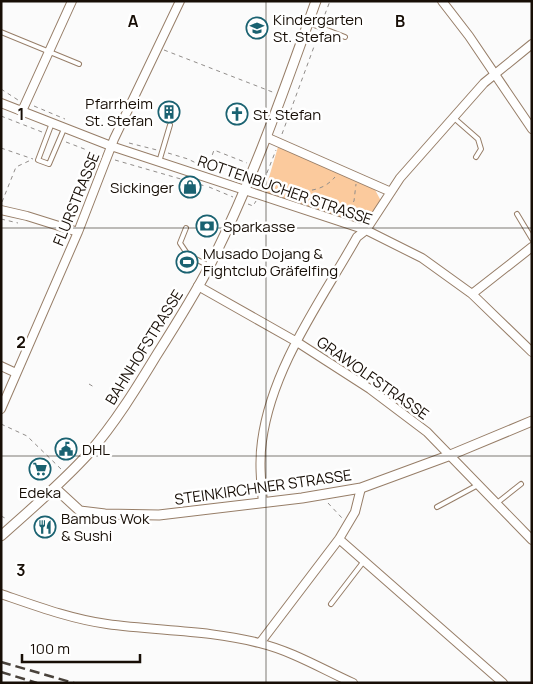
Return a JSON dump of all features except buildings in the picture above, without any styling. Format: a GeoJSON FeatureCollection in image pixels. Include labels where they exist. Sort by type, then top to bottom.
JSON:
{"type":"FeatureCollection","features":[{"type":"Feature","properties":{"kind":"street"},"geometry":{"type":"LineString","coordinates":[[22,111],[72,1]]}},
{"type":"Feature","properties":{"kind":"street","name":"FLURSTRASSE"},"geometry":{"type":"LineString","coordinates":[[1,409],[78,232],[113,143],[180,1]]}},
{"type":"Feature","properties":{"kind":"street","name":"BAHNHOFSTRASSE"},"geometry":{"type":"LineString","coordinates":[[1,536],[55,488],[90,451],[121,411],[198,286],[245,190],[282,96],[316,1]]}},
{"type":"Feature","properties":{"kind":"street"},"geometry":{"type":"LineString","coordinates":[[442,1],[469,36],[494,76],[532,129]]}},
{"type":"Feature","properties":{"kind":"street"},"geometry":{"type":"LineString","coordinates":[[263,502],[260,474],[262,442],[267,416],[276,388],[297,342],[357,237],[366,230],[400,178],[484,84],[532,44]]}},
{"type":"Feature","properties":{"kind":"street","name":"ROTTENBUCHER STRASSE"},"geometry":{"type":"LineString","coordinates":[[1,103],[64,128],[113,143],[159,162],[206,173],[245,190],[366,230],[422,258],[472,294],[532,352]]}},
{"type":"Feature","properties":{"kind":"street"},"geometry":{"type":"LineString","coordinates":[[266,137],[391,192]]}},
{"type":"Feature","properties":{"kind":"street"},"geometry":{"type":"LineString","coordinates":[[1,210],[78,232]]}},
{"type":"Feature","properties":{"kind":"street"},"geometry":{"type":"LineString","coordinates":[[472,294],[532,247]]}},
{"type":"Feature","properties":{"kind":"street","name":"GRAWOLFSTRASSE"},"geometry":{"type":"LineString","coordinates":[[198,286],[297,342],[370,389],[427,432],[476,486],[532,540]]}},
{"type":"Feature","properties":{"kind":"street"},"geometry":{"type":"LineString","coordinates":[[1,366],[16,373]]}},
{"type":"Feature","properties":{"kind":"street","name":"STEINKIRCHNER STRASSE"},"geometry":{"type":"LineString","coordinates":[[55,488],[80,511],[105,514],[159,515],[321,495],[361,488],[448,456],[532,421]]}},
{"type":"Feature","properties":{"kind":"street"},"geometry":{"type":"LineString","coordinates":[[260,643],[340,539],[355,512],[361,488]]}},
{"type":"Feature","properties":{"kind":"street"},"geometry":{"type":"LineString","coordinates":[[340,539],[503,683]]}},
{"type":"Feature","properties":{"kind":"street"},"geometry":{"type":"LineString","coordinates":[[1,594],[57,613],[105,623],[189,630],[260,643],[300,658],[353,683]]}},
{"type":"Feature","properties":{"kind":"lane"},"geometry":{"type":"LineString","coordinates":[[309,23],[345,37]]}},
{"type":"Feature","properties":{"kind":"lane"},"geometry":{"type":"LineString","coordinates":[[1,32],[79,64]]}},
{"type":"Feature","properties":{"kind":"lane"},"geometry":{"type":"LineString","coordinates":[[454,118],[478,139],[481,149],[476,157]]}},
{"type":"Feature","properties":{"kind":"lane"},"geometry":{"type":"LineString","coordinates":[[52,123],[36,160],[49,164],[64,128]]}},
{"type":"Feature","properties":{"kind":"lane"},"geometry":{"type":"LineString","coordinates":[[159,162],[170,125]]}},
{"type":"Feature","properties":{"kind":"lane"},"geometry":{"type":"LineString","coordinates":[[517,214],[532,240]]}},
{"type":"Feature","properties":{"kind":"lane"},"geometry":{"type":"LineString","coordinates":[[186,228],[180,243],[188,254],[209,266]]}},
{"type":"Feature","properties":{"kind":"lane"},"geometry":{"type":"LineString","coordinates":[[495,504],[521,484]]}},
{"type":"Feature","properties":{"kind":"lane"},"geometry":{"type":"LineString","coordinates":[[437,507],[476,486]]}},
{"type":"Feature","properties":{"kind":"lane"},"geometry":{"type":"LineString","coordinates":[[331,604],[364,561]]}},
{"type":"Feature","properties":{"kind":"path"},"geometry":{"type":"LineString","coordinates":[[60,139],[163,176],[209,187],[253,206],[279,142],[330,1]]}},
{"type":"Feature","properties":{"kind":"path"},"geometry":{"type":"LineString","coordinates":[[157,47],[282,96]]}},
{"type":"Feature","properties":{"kind":"path"},"geometry":{"type":"LineString","coordinates":[[1,89],[26,103],[72,122]]}},
{"type":"Feature","properties":{"kind":"path"},"geometry":{"type":"LineString","coordinates":[[1,116],[48,134]]}},
{"type":"Feature","properties":{"kind":"path"},"geometry":{"type":"LineString","coordinates":[[113,143],[188,159],[206,173],[214,150],[254,166]]}},
{"type":"Feature","properties":{"kind":"path"},"geometry":{"type":"LineString","coordinates":[[2,149],[36,160]]}},
{"type":"Feature","properties":{"kind":"path"},"geometry":{"type":"LineString","coordinates":[[1,205],[16,167],[36,160]]}},
{"type":"Feature","properties":{"kind":"path"},"geometry":{"type":"LineString","coordinates":[[250,177],[262,183],[271,191],[318,190],[325,188],[342,169]]}},
{"type":"Feature","properties":{"kind":"path"},"geometry":{"type":"LineString","coordinates":[[340,221],[354,201],[356,175]]}},
{"type":"Feature","properties":{"kind":"path"},"geometry":{"type":"LineString","coordinates":[[90,384],[94,387]]}},
{"type":"Feature","properties":{"kind":"path"},"geometry":{"type":"LineString","coordinates":[[1,424],[27,436],[56,464]]}},
{"type":"Feature","properties":{"kind":"path"},"geometry":{"type":"LineString","coordinates":[[321,495],[348,524]]}},
{"type":"Feature","properties":{"kind":"path"},"geometry":{"type":"LineString","coordinates":[[1,522],[4,519]]}},
{"type":"Feature","properties":{"kind":"shaded area"},"geometry":{"type":"Polygon","coordinates":[[[278,147],[373,186],[381,201],[364,226],[264,194],[278,147]]]}},
{"type":"Feature","properties":{"kind":"railway"},"geometry":{"type":"LineString","coordinates":[[1,662],[74,683]]}},
{"type":"Feature","properties":{"kind":"railway"},"geometry":{"type":"LineString","coordinates":[[1,672],[37,683]]}},
{"type":"Feature","properties":{"kind":"place","name":"Kindergarten St. Stefan"},"geometry":{"type":"Point","coordinates":[257,28]}},
{"type":"Feature","properties":{"kind":"place","name":"Pfarrheim St. Stefan"},"geometry":{"type":"Point","coordinates":[169,112]}},
{"type":"Feature","properties":{"kind":"place","name":"St. Stefan"},"geometry":{"type":"Point","coordinates":[237,114]}},
{"type":"Feature","properties":{"kind":"place","name":"Sickinger"},"geometry":{"type":"Point","coordinates":[190,187]}},
{"type":"Feature","properties":{"kind":"place","name":"Sparkasse"},"geometry":{"type":"Point","coordinates":[207,226]}},
{"type":"Feature","properties":{"kind":"place","name":"Musado Dojang & Fightclub Gräfelfing"},"geometry":{"type":"Point","coordinates":[187,262]}},
{"type":"Feature","properties":{"kind":"place","name":"DHL"},"geometry":{"type":"Point","coordinates":[66,449]}},
{"type":"Feature","properties":{"kind":"place","name":"Edeka"},"geometry":{"type":"Point","coordinates":[40,469]}},
{"type":"Feature","properties":{"kind":"place","name":"Bambus Wok & Sushi"},"geometry":{"type":"Point","coordinates":[45,527]}}]}
